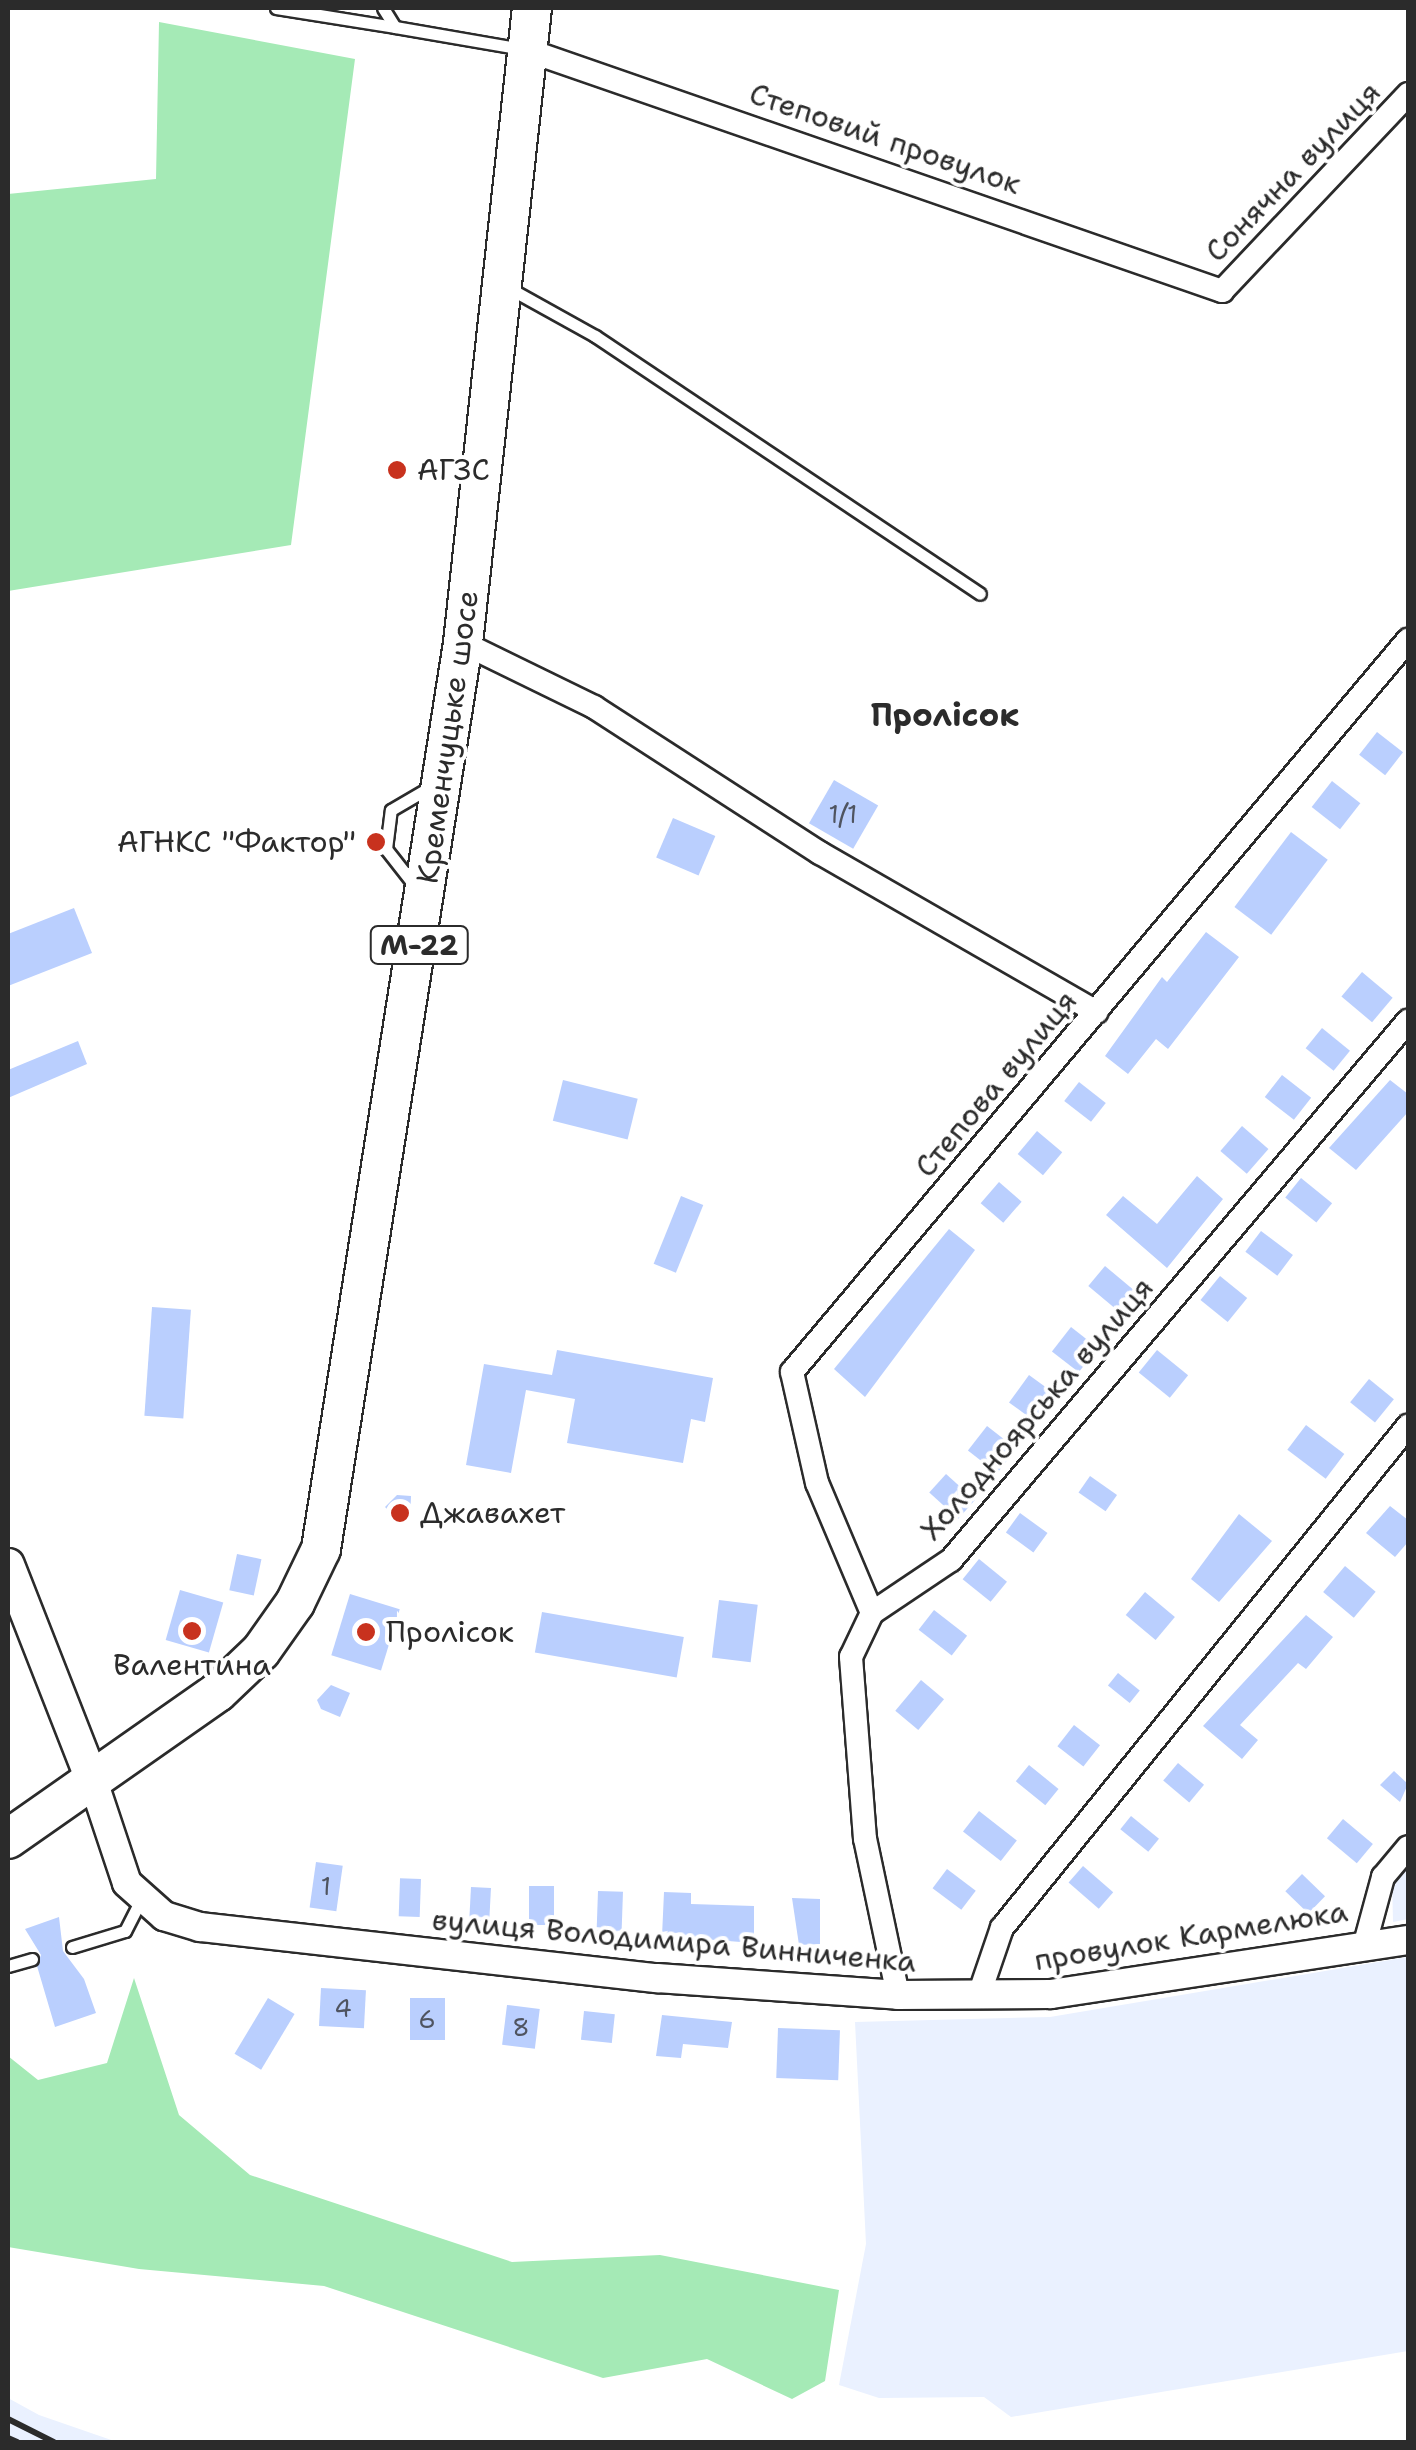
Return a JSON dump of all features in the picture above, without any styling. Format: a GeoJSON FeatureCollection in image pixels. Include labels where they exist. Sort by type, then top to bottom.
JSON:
{"type":"FeatureCollection","features":[{"type":"Feature","properties":{"kind":"highway","name":"Кременчуцьке шосе"},"geometry":{"type":"LineString","coordinates":[[8,1839],[94,1784],[218,1692],[261,1651],[295,1603],[321,1549],[426,900],[462,643],[532,8]]}},
{"type":"Feature","properties":{"kind":"main road"},"geometry":{"type":"LineString","coordinates":[[8,1565],[94,1784]]}},
{"type":"Feature","properties":{"kind":"street","name":"Степовий провулок"},"geometry":{"type":"LineString","coordinates":[[527,50],[1222,291]]}},
{"type":"Feature","properties":{"kind":"street","name":"Сонячна вулиця"},"geometry":{"type":"LineString","coordinates":[[1222,291],[1408,94]]}},
{"type":"Feature","properties":{"kind":"street","name":"Степова вулиця"},"geometry":{"type":"LineString","coordinates":[[872,1613],[816,1483],[792,1372],[1408,640]]}},
{"type":"Feature","properties":{"kind":"street"},"geometry":{"type":"LineString","coordinates":[[462,643],[594,707],[820,853],[1096,1012]]}},
{"type":"Feature","properties":{"kind":"street","name":"Холодноярська вулиця"},"geometry":{"type":"LineString","coordinates":[[872,1613],[951,1560],[1408,1022]]}},
{"type":"Feature","properties":{"kind":"street"},"geometry":{"type":"LineString","coordinates":[[979,1995],[1002,1928],[1408,1426]]}},
{"type":"Feature","properties":{"kind":"street"},"geometry":{"type":"LineString","coordinates":[[872,1613],[851,1657],[864,1839],[898,1995]]}},
{"type":"Feature","properties":{"kind":"street"},"geometry":{"type":"LineString","coordinates":[[94,1784],[128,1883],[142,1900]]}},
{"type":"Feature","properties":{"kind":"street","name":"провулок Кармелюка"},"geometry":{"type":"LineString","coordinates":[[979,1995],[1052,1994],[1364,1947],[1383,1877],[1408,1847]]}},
{"type":"Feature","properties":{"kind":"street","name":"вулиця Володимира Винниченка"},"geometry":{"type":"LineString","coordinates":[[142,1900],[164,1916],[200,1928],[657,1978],[898,1995],[979,1995]]}},
{"type":"Feature","properties":{"kind":"street"},"geometry":{"type":"LineString","coordinates":[[1364,1947],[1408,1940]]}},
{"type":"Feature","properties":{"kind":"lane"},"geometry":{"type":"LineString","coordinates":[[276,8],[527,50]]}},
{"type":"Feature","properties":{"kind":"lane"},"geometry":{"type":"LineString","coordinates":[[383,8],[395,27]]}},
{"type":"Feature","properties":{"kind":"lane"},"geometry":{"type":"LineString","coordinates":[[503,285],[595,336],[980,594]]}},
{"type":"Feature","properties":{"kind":"lane"},"geometry":{"type":"LineString","coordinates":[[72,1947],[125,1931],[142,1900]]}},
{"type":"Feature","properties":{"kind":"lane"},"geometry":{"type":"LineString","coordinates":[[8,1966],[32,1959]]}},
{"type":"Feature","properties":{"kind":"shaded area"},"geometry":{"type":"Polygon","coordinates":[[[1408,1858],[1408,1919],[1393,1922],[1392,1879],[1408,1858]]]}},
{"type":"Feature","properties":{"kind":"shaded area"},"geometry":{"type":"Polygon","coordinates":[[[1408,1957],[1408,2351],[1011,2417],[984,2397],[879,2398],[839,2385],[866,2244],[855,2022],[1050,2017],[1408,1957]]]}},
{"type":"Feature","properties":{"kind":"shaded area"},"geometry":{"type":"Polygon","coordinates":[[[8,2398],[39,2415],[117,2442],[8,2442],[8,2398]]]}},
{"type":"Feature","properties":{"kind":"green space"},"geometry":{"type":"Polygon","coordinates":[[[159,22],[355,59],[291,545],[8,591],[8,194],[156,179],[159,22]]]}},
{"type":"Feature","properties":{"kind":"green space"},"geometry":{"type":"Polygon","coordinates":[[[134,1978],[179,2115],[250,2175],[512,2262],[660,2255],[839,2290],[825,2381],[792,2399],[707,2359],[603,2378],[324,2286],[139,2269],[8,2247],[8,2056],[38,2080],[107,2063],[134,1978]]]}},
{"type":"Feature","properties":{"kind":"building"},"geometry":{"type":"Polygon","coordinates":[[[1377,732],[1403,752],[1385,775],[1359,755],[1377,732]]]}},
{"type":"Feature","properties":{"kind":"building"},"geometry":{"type":"Polygon","coordinates":[[[834,780],[878,806],[853,849],[809,823],[834,780]]]}},
{"type":"Feature","properties":{"kind":"building"},"geometry":{"type":"Polygon","coordinates":[[[1332,781],[1360,803],[1340,829],[1312,807],[1332,781]]]}},
{"type":"Feature","properties":{"kind":"building"},"geometry":{"type":"Polygon","coordinates":[[[673,818],[715,836],[699,876],[656,858],[673,818]]]}},
{"type":"Feature","properties":{"kind":"building"},"geometry":{"type":"Polygon","coordinates":[[[1291,832],[1328,860],[1271,935],[1234,907],[1291,832]]]}},
{"type":"Feature","properties":{"kind":"building"},"geometry":{"type":"Polygon","coordinates":[[[74,908],[92,953],[8,986],[8,934],[74,908]]]}},
{"type":"Feature","properties":{"kind":"building"},"geometry":{"type":"Polygon","coordinates":[[[1206,932],[1239,957],[1168,1049],[1156,1039],[1128,1074],[1105,1056],[1162,977],[1167,982],[1206,932]]]}},
{"type":"Feature","properties":{"kind":"building"},"geometry":{"type":"Polygon","coordinates":[[[1362,972],[1393,998],[1372,1022],[1341,997],[1362,972]]]}},
{"type":"Feature","properties":{"kind":"building"},"geometry":{"type":"Polygon","coordinates":[[[1322,1028],[1350,1051],[1334,1071],[1306,1048],[1322,1028]]]}},
{"type":"Feature","properties":{"kind":"building"},"geometry":{"type":"Polygon","coordinates":[[[78,1041],[87,1064],[8,1098],[8,1070],[78,1041]]]}},
{"type":"Feature","properties":{"kind":"building"},"geometry":{"type":"Polygon","coordinates":[[[1282,1075],[1311,1098],[1294,1120],[1265,1097],[1282,1075]]]}},
{"type":"Feature","properties":{"kind":"building"},"geometry":{"type":"Polygon","coordinates":[[[563,1080],[638,1099],[628,1139],[553,1121],[563,1080]]]}},
{"type":"Feature","properties":{"kind":"building"},"geometry":{"type":"Polygon","coordinates":[[[1390,1080],[1408,1094],[1408,1112],[1356,1170],[1329,1148],[1390,1080]]]}},
{"type":"Feature","properties":{"kind":"building"},"geometry":{"type":"Polygon","coordinates":[[[1079,1082],[1106,1103],[1091,1122],[1064,1101],[1079,1082]]]}},
{"type":"Feature","properties":{"kind":"building"},"geometry":{"type":"Polygon","coordinates":[[[1242,1126],[1268,1149],[1247,1174],[1220,1151],[1242,1126]]]}},
{"type":"Feature","properties":{"kind":"building"},"geometry":{"type":"Polygon","coordinates":[[[1037,1131],[1062,1152],[1043,1175],[1018,1154],[1037,1131]]]}},
{"type":"Feature","properties":{"kind":"building"},"geometry":{"type":"Polygon","coordinates":[[[1197,1176],[1223,1199],[1167,1268],[1106,1215],[1123,1196],[1157,1224],[1197,1176]]]}},
{"type":"Feature","properties":{"kind":"building"},"geometry":{"type":"Polygon","coordinates":[[[1301,1178],[1332,1203],[1316,1223],[1285,1197],[1301,1178]]]}},
{"type":"Feature","properties":{"kind":"building"},"geometry":{"type":"Polygon","coordinates":[[[999,1182],[1022,1202],[1003,1223],[981,1203],[999,1182]]]}},
{"type":"Feature","properties":{"kind":"building"},"geometry":{"type":"Polygon","coordinates":[[[681,1196],[703,1205],[676,1273],[654,1264],[681,1196]]]}},
{"type":"Feature","properties":{"kind":"building"},"geometry":{"type":"Polygon","coordinates":[[[949,1229],[975,1250],[865,1397],[834,1369],[949,1229]]]}},
{"type":"Feature","properties":{"kind":"building"},"geometry":{"type":"Polygon","coordinates":[[[1261,1231],[1293,1255],[1277,1276],[1245,1252],[1261,1231]]]}},
{"type":"Feature","properties":{"kind":"building"},"geometry":{"type":"Polygon","coordinates":[[[1105,1266],[1142,1297],[1125,1317],[1088,1286],[1105,1266]]]}},
{"type":"Feature","properties":{"kind":"building"},"geometry":{"type":"Polygon","coordinates":[[[1220,1276],[1247,1298],[1228,1322],[1200,1300],[1220,1276]]]}},
{"type":"Feature","properties":{"kind":"building"},"geometry":{"type":"Polygon","coordinates":[[[152,1307],[191,1310],[183,1418],[144,1416],[152,1307]]]}},
{"type":"Feature","properties":{"kind":"building"},"geometry":{"type":"Polygon","coordinates":[[[1071,1327],[1098,1348],[1079,1372],[1052,1351],[1071,1327]]]}},
{"type":"Feature","properties":{"kind":"building"},"geometry":{"type":"Polygon","coordinates":[[[557,1350],[713,1378],[705,1422],[691,1419],[683,1463],[567,1443],[575,1399],[526,1390],[511,1473],[466,1465],[484,1364],[552,1375],[557,1350]]]}},
{"type":"Feature","properties":{"kind":"building"},"geometry":{"type":"Polygon","coordinates":[[[1157,1350],[1188,1375],[1170,1398],[1139,1373],[1157,1350]]]}},
{"type":"Feature","properties":{"kind":"building"},"geometry":{"type":"Polygon","coordinates":[[[1029,1375],[1057,1395],[1037,1422],[1009,1403],[1029,1375]]]}},
{"type":"Feature","properties":{"kind":"building"},"geometry":{"type":"Polygon","coordinates":[[[1369,1379],[1394,1399],[1375,1422],[1350,1402],[1369,1379]]]}},
{"type":"Feature","properties":{"kind":"building"},"geometry":{"type":"Polygon","coordinates":[[[1306,1425],[1344,1454],[1326,1479],[1287,1450],[1306,1425]]]}},
{"type":"Feature","properties":{"kind":"building"},"geometry":{"type":"Polygon","coordinates":[[[987,1426],[1016,1449],[997,1473],[968,1450],[987,1426]]]}},
{"type":"Feature","properties":{"kind":"building"},"geometry":{"type":"Polygon","coordinates":[[[946,1474],[975,1500],[958,1519],[929,1493],[946,1474]]]}},
{"type":"Feature","properties":{"kind":"building"},"geometry":{"type":"Polygon","coordinates":[[[1090,1476],[1117,1495],[1106,1511],[1079,1492],[1090,1476]]]}},
{"type":"Feature","properties":{"kind":"building","name":"Джавахет"},"geometry":{"type":"Polygon","coordinates":[[[397,1495],[411,1496],[410,1519],[396,1518],[385,1507],[397,1495]]]}},
{"type":"Feature","properties":{"kind":"building"},"geometry":{"type":"Polygon","coordinates":[[[1390,1506],[1408,1520],[1408,1542],[1395,1557],[1366,1533],[1390,1506]]]}},
{"type":"Feature","properties":{"kind":"building"},"geometry":{"type":"Polygon","coordinates":[[[1020,1513],[1048,1533],[1033,1552],[1006,1532],[1020,1513]]]}},
{"type":"Feature","properties":{"kind":"building"},"geometry":{"type":"Polygon","coordinates":[[[1239,1514],[1272,1541],[1219,1602],[1191,1579],[1239,1514]]]}},
{"type":"Feature","properties":{"kind":"building"},"geometry":{"type":"Polygon","coordinates":[[[237,1554],[261,1559],[254,1595],[229,1590],[237,1554]]]}},
{"type":"Feature","properties":{"kind":"building"},"geometry":{"type":"Polygon","coordinates":[[[979,1559],[1007,1582],[991,1602],[963,1579],[979,1559]]]}},
{"type":"Feature","properties":{"kind":"building"},"geometry":{"type":"Polygon","coordinates":[[[1345,1566],[1376,1592],[1354,1618],[1323,1592],[1345,1566]]]}},
{"type":"Feature","properties":{"kind":"building"},"geometry":{"type":"Polygon","coordinates":[[[180,1590],[223,1602],[209,1652],[166,1640],[180,1590]]]}},
{"type":"Feature","properties":{"kind":"building"},"geometry":{"type":"Polygon","coordinates":[[[1145,1592],[1175,1617],[1156,1640],[1126,1615],[1145,1592]]]}},
{"type":"Feature","properties":{"kind":"building","name":"Пролісок"},"geometry":{"type":"Polygon","coordinates":[[[350,1594],[400,1609],[381,1670],[331,1655],[350,1594]]]}},
{"type":"Feature","properties":{"kind":"building"},"geometry":{"type":"Polygon","coordinates":[[[719,1600],[758,1605],[751,1662],[712,1658],[719,1600]]]}},
{"type":"Feature","properties":{"kind":"building"},"geometry":{"type":"Polygon","coordinates":[[[934,1610],[967,1636],[952,1656],[919,1630],[934,1610]]]}},
{"type":"Feature","properties":{"kind":"building"},"geometry":{"type":"Polygon","coordinates":[[[542,1612],[684,1637],[677,1677],[535,1652],[542,1612]]]}},
{"type":"Feature","properties":{"kind":"building"},"geometry":{"type":"Polygon","coordinates":[[[1306,1615],[1333,1637],[1306,1669],[1298,1663],[1240,1725],[1258,1740],[1242,1759],[1203,1726],[1306,1615]]]}},
{"type":"Feature","properties":{"kind":"building"},"geometry":{"type":"Polygon","coordinates":[[[1118,1673],[1140,1691],[1130,1703],[1108,1685],[1118,1673]]]}},
{"type":"Feature","properties":{"kind":"building"},"geometry":{"type":"Polygon","coordinates":[[[921,1680],[944,1699],[918,1730],[895,1711],[921,1680]]]}},
{"type":"Feature","properties":{"kind":"building"},"geometry":{"type":"Polygon","coordinates":[[[331,1685],[350,1693],[340,1717],[321,1709],[317,1700],[331,1685]]]}},
{"type":"Feature","properties":{"kind":"building"},"geometry":{"type":"Polygon","coordinates":[[[1074,1725],[1100,1745],[1083,1767],[1057,1746],[1074,1725]]]}},
{"type":"Feature","properties":{"kind":"building"},"geometry":{"type":"Polygon","coordinates":[[[1178,1763],[1204,1785],[1189,1802],[1163,1781],[1178,1763]]]}},
{"type":"Feature","properties":{"kind":"building"},"geometry":{"type":"Polygon","coordinates":[[[1029,1765],[1059,1789],[1045,1805],[1016,1781],[1029,1765]]]}},
{"type":"Feature","properties":{"kind":"building"},"geometry":{"type":"Polygon","coordinates":[[[1394,1771],[1408,1784],[1400,1802],[1380,1785],[1394,1771]]]}},
{"type":"Feature","properties":{"kind":"building"},"geometry":{"type":"Polygon","coordinates":[[[979,1811],[1017,1841],[1001,1861],[963,1831],[979,1811]]]}},
{"type":"Feature","properties":{"kind":"building"},"geometry":{"type":"Polygon","coordinates":[[[1131,1816],[1159,1839],[1148,1852],[1120,1829],[1131,1816]]]}},
{"type":"Feature","properties":{"kind":"building"},"geometry":{"type":"Polygon","coordinates":[[[1343,1819],[1373,1844],[1357,1863],[1327,1838],[1343,1819]]]}},
{"type":"Feature","properties":{"kind":"building"},"geometry":{"type":"Polygon","coordinates":[[[316,1862],[343,1866],[336,1911],[310,1908],[316,1862]]]}},
{"type":"Feature","properties":{"kind":"building"},"geometry":{"type":"Polygon","coordinates":[[[1083,1866],[1113,1892],[1099,1909],[1069,1883],[1083,1866]]]}},
{"type":"Feature","properties":{"kind":"building"},"geometry":{"type":"Polygon","coordinates":[[[947,1869],[976,1891],[961,1910],[933,1888],[947,1869]]]}},
{"type":"Feature","properties":{"kind":"building"},"geometry":{"type":"Polygon","coordinates":[[[1302,1874],[1325,1896],[1308,1913],[1285,1891],[1302,1874]]]}},
{"type":"Feature","properties":{"kind":"building"},"geometry":{"type":"Polygon","coordinates":[[[400,1878],[421,1879],[420,1917],[399,1916],[400,1878]]]}},
{"type":"Feature","properties":{"kind":"building"},"geometry":{"type":"Polygon","coordinates":[[[529,1886],[554,1886],[554,1925],[529,1925],[529,1886]]]}},
{"type":"Feature","properties":{"kind":"building"},"geometry":{"type":"Polygon","coordinates":[[[471,1887],[491,1888],[489,1926],[469,1925],[471,1887]]]}},
{"type":"Feature","properties":{"kind":"building"},"geometry":{"type":"Polygon","coordinates":[[[598,1891],[623,1892],[622,1932],[597,1931],[598,1891]]]}},
{"type":"Feature","properties":{"kind":"building"},"geometry":{"type":"Polygon","coordinates":[[[664,1892],[691,1893],[691,1904],[754,1906],[754,1943],[662,1936],[664,1892]]]}},
{"type":"Feature","properties":{"kind":"building"},"geometry":{"type":"Polygon","coordinates":[[[792,1898],[820,1899],[820,1944],[799,1945],[792,1898]]]}},
{"type":"Feature","properties":{"kind":"building"},"geometry":{"type":"Polygon","coordinates":[[[59,1917],[63,1951],[84,1979],[96,2013],[55,2027],[37,1966],[41,1955],[25,1929],[59,1917]]]}},
{"type":"Feature","properties":{"kind":"building"},"geometry":{"type":"Polygon","coordinates":[[[321,1988],[366,1990],[364,2028],[319,2026],[321,1988]]]}},
{"type":"Feature","properties":{"kind":"building"},"geometry":{"type":"Polygon","coordinates":[[[268,1998],[295,2014],[261,2070],[235,2054],[268,1998]]]}},
{"type":"Feature","properties":{"kind":"building"},"geometry":{"type":"Polygon","coordinates":[[[410,1998],[445,1998],[445,2040],[410,2040],[410,1998]]]}},
{"type":"Feature","properties":{"kind":"building"},"geometry":{"type":"Polygon","coordinates":[[[507,2005],[540,2009],[535,2049],[502,2045],[507,2005]]]}},
{"type":"Feature","properties":{"kind":"building"},"geometry":{"type":"Polygon","coordinates":[[[584,2011],[615,2014],[612,2043],[581,2040],[584,2011]]]}},
{"type":"Feature","properties":{"kind":"building"},"geometry":{"type":"Polygon","coordinates":[[[662,2015],[732,2022],[728,2048],[683,2044],[681,2058],[656,2056],[662,2015]]]}},
{"type":"Feature","properties":{"kind":"building"},"geometry":{"type":"Polygon","coordinates":[[[778,2028],[840,2030],[838,2080],[776,2078],[778,2028]]]}},
{"type":"Feature","properties":{"kind":"railway"},"geometry":{"type":"LineString","coordinates":[[8,2419],[54,2442]]}},
{"type":"Feature","properties":{"kind":"railway"},"geometry":{"type":"LineString","coordinates":[[8,2438],[17,2442]]}},
{"type":"Feature","properties":{"kind":"place","name":"АГЗС"},"geometry":{"type":"Point","coordinates":[397,470]}},
{"type":"Feature","properties":{"kind":"place","name":"АГНКС \"Фактор\""},"geometry":{"type":"Point","coordinates":[376,842]}},
{"type":"Feature","properties":{"kind":"place","name":"Джавахет"},"geometry":{"type":"Point","coordinates":[400,1513]}},
{"type":"Feature","properties":{"kind":"place","name":"Валентина"},"geometry":{"type":"Point","coordinates":[192,1631]}},
{"type":"Feature","properties":{"kind":"place","name":"Пролісок"},"geometry":{"type":"Point","coordinates":[366,1632]}},
{"type":"Feature","properties":{"kind":"district","name":"Пролісок"},"geometry":{"type":"Point","coordinates":[945,715]}}]}
